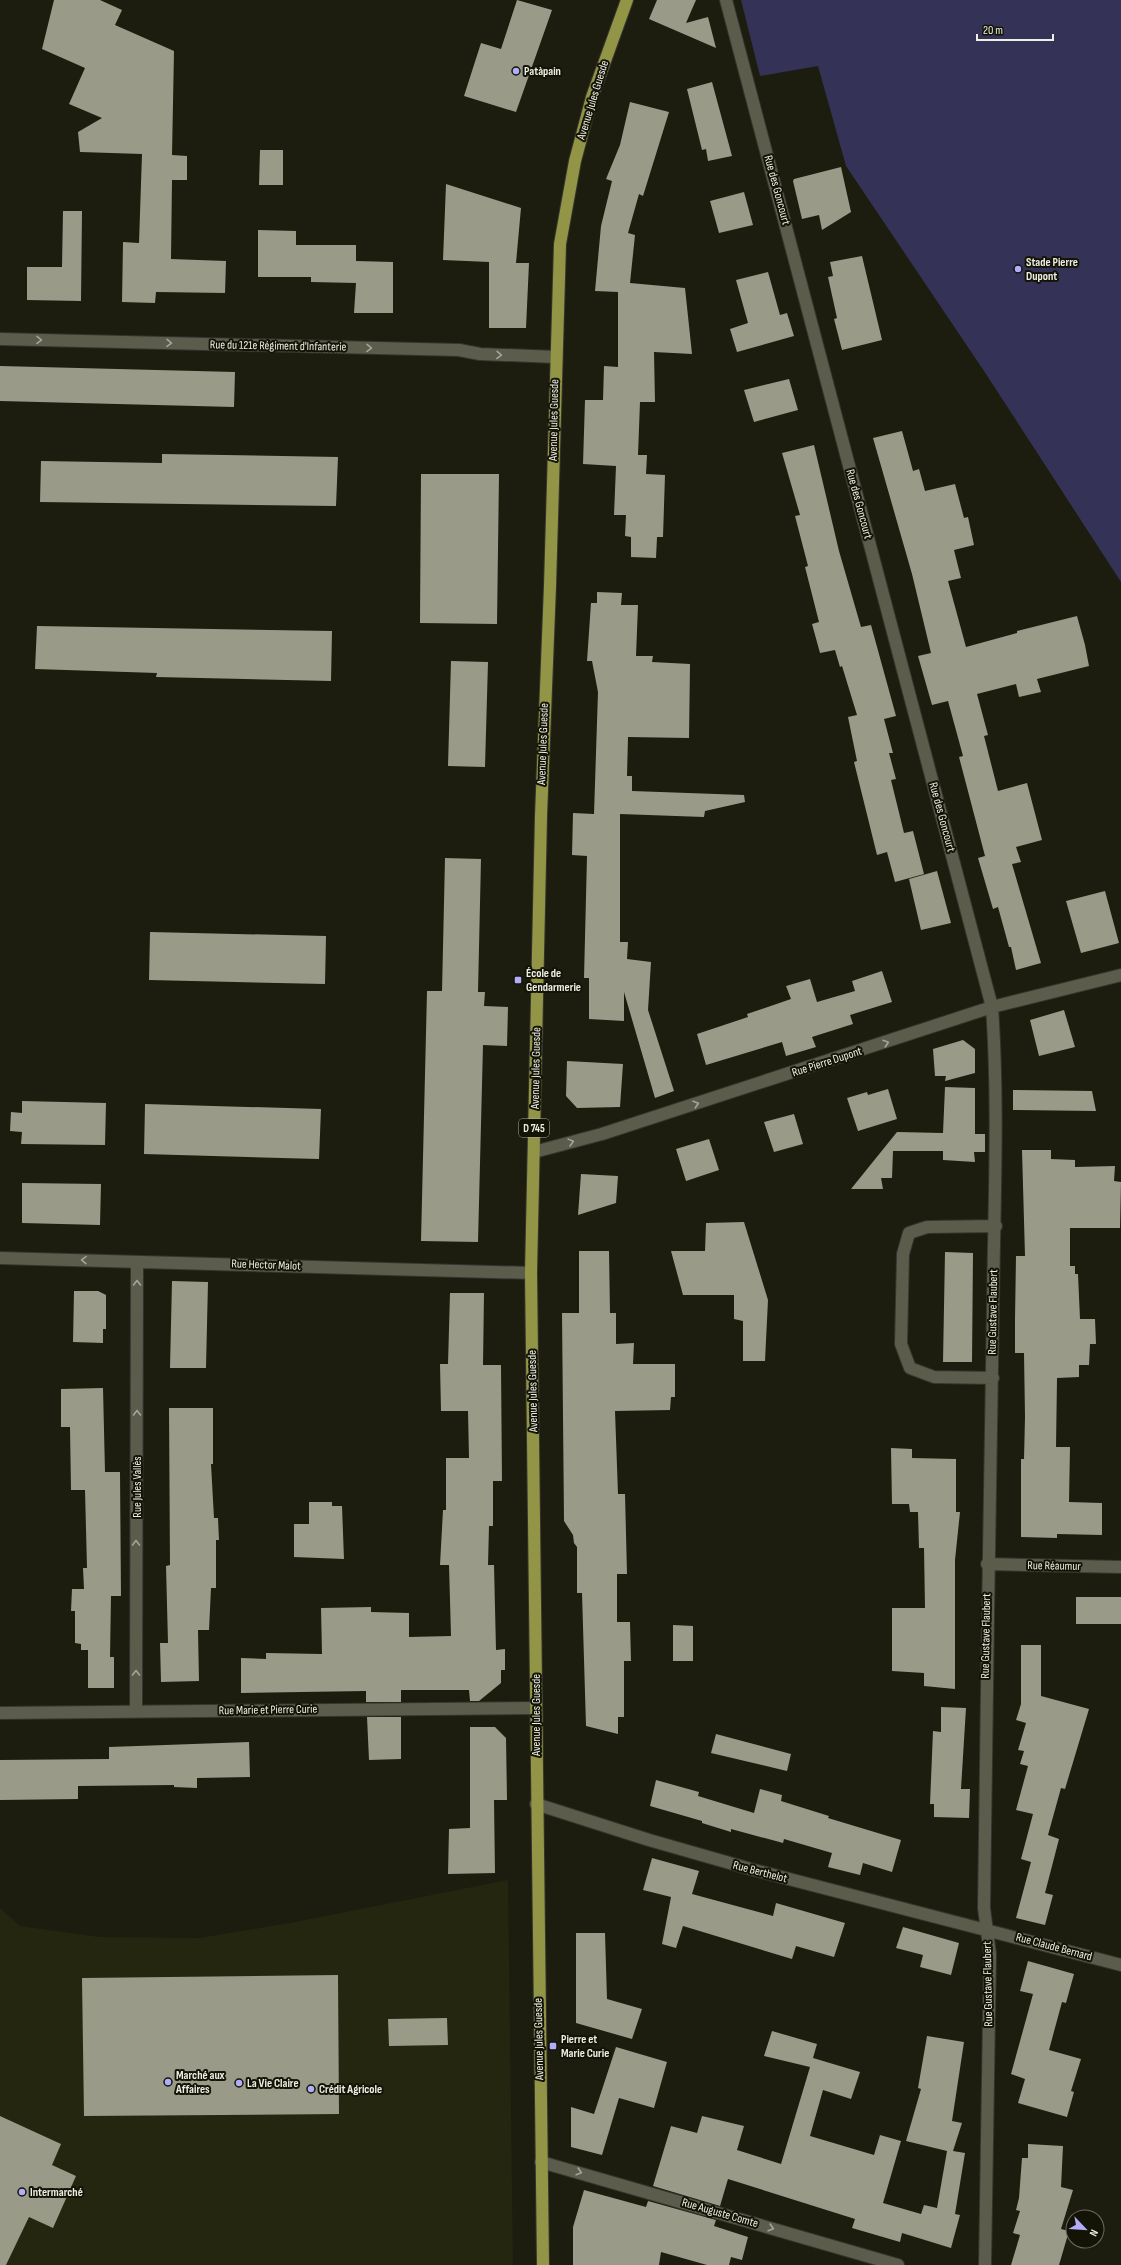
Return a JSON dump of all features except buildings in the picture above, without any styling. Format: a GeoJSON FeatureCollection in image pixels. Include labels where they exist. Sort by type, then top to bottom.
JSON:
{"type":"FeatureCollection","features":[{"type":"Feature","properties":{"kind":"main road","name":"Avenue Jules Guesde"},"geometry":{"type":"LineString","coordinates":[[542,2265],[531,1273],[540,823],[550,586],[560,244],[575,162],[592,97],[627,0]]}},
{"type":"Feature","properties":{"kind":"street","name":"Rue des Goncourt"},"geometry":{"type":"LineString","coordinates":[[726,0],[992,1007]]}},
{"type":"Feature","properties":{"kind":"street","name":"Rue du 121e Régiment d'Infanterie"},"geometry":{"type":"LineString","coordinates":[[0,339],[459,350],[480,354],[556,356]]}},
{"type":"Feature","properties":{"kind":"street","name":"Rue Pierre Dupont"},"geometry":{"type":"LineString","coordinates":[[534,1152],[602,1134],[992,1007],[1121,975]]}},
{"type":"Feature","properties":{"kind":"street","name":"Rue Gustave Flaubert"},"geometry":{"type":"LineString","coordinates":[[985,2265],[990,1954],[984,1908],[987,1564],[996,1226],[996,1070],[992,1007]]}},
{"type":"Feature","properties":{"kind":"street"},"geometry":{"type":"LineString","coordinates":[[993,1378],[934,1377],[910,1368],[901,1344],[902,1269],[903,1254],[909,1233],[927,1227],[996,1226]]}},
{"type":"Feature","properties":{"kind":"street","name":"Rue Hector Malot"},"geometry":{"type":"LineString","coordinates":[[0,1258],[531,1273]]}},
{"type":"Feature","properties":{"kind":"street","name":"Rue Jules Vallès"},"geometry":{"type":"LineString","coordinates":[[136,1712],[137,1262]]}},
{"type":"Feature","properties":{"kind":"street","name":"Rue Réaumur"},"geometry":{"type":"LineString","coordinates":[[987,1564],[1121,1567]]}},
{"type":"Feature","properties":{"kind":"street","name":"Rue Marie et Pierre Curie"},"geometry":{"type":"LineString","coordinates":[[0,1713],[536,1708]]}},
{"type":"Feature","properties":{"kind":"street","name":"Rue Berthelot"},"geometry":{"type":"LineString","coordinates":[[536,1804],[649,1840],[754,1870],[987,1929]]}},
{"type":"Feature","properties":{"kind":"street","name":"Rue Claude Bernard"},"geometry":{"type":"LineString","coordinates":[[987,1929],[1121,1965]]}},
{"type":"Feature","properties":{"kind":"street","name":"Rue Auguste Comte"},"geometry":{"type":"LineString","coordinates":[[541,2162],[898,2265]]}},
{"type":"Feature","properties":{"kind":"shaded area","name":"Stade Pierre Dupont"},"geometry":{"type":"Polygon","coordinates":[[[741,0],[1121,0],[1121,582],[984,371],[846,166],[818,66],[760,76],[741,0]]]}},
{"type":"Feature","properties":{"kind":"shaded area"},"geometry":{"type":"Polygon","coordinates":[[[508,1880],[513,2265],[0,2265],[0,1908],[20,1926],[99,1937],[199,1938],[290,1923],[508,1880]]]}},
{"type":"Feature","properties":{"kind":"place","name":"Patàpain"},"geometry":{"type":"Point","coordinates":[516,71]}},
{"type":"Feature","properties":{"kind":"place","name":"Stade Pierre Dupont"},"geometry":{"type":"Point","coordinates":[1018,269]}},
{"type":"Feature","properties":{"kind":"place","name":"École de Gendarmerie"},"geometry":{"type":"Point","coordinates":[518,980]}},
{"type":"Feature","properties":{"kind":"place","name":"Pierre et Marie Curie"},"geometry":{"type":"Point","coordinates":[553,2046]}},
{"type":"Feature","properties":{"kind":"place","name":"Marché aux Affaires"},"geometry":{"type":"Point","coordinates":[168,2082]}},
{"type":"Feature","properties":{"kind":"place","name":"La Vie Claire"},"geometry":{"type":"Point","coordinates":[239,2083]}},
{"type":"Feature","properties":{"kind":"place","name":"Crédit Agricole"},"geometry":{"type":"Point","coordinates":[311,2089]}},
{"type":"Feature","properties":{"kind":"place","name":"Intermarché"},"geometry":{"type":"Point","coordinates":[22,2192]}}]}
